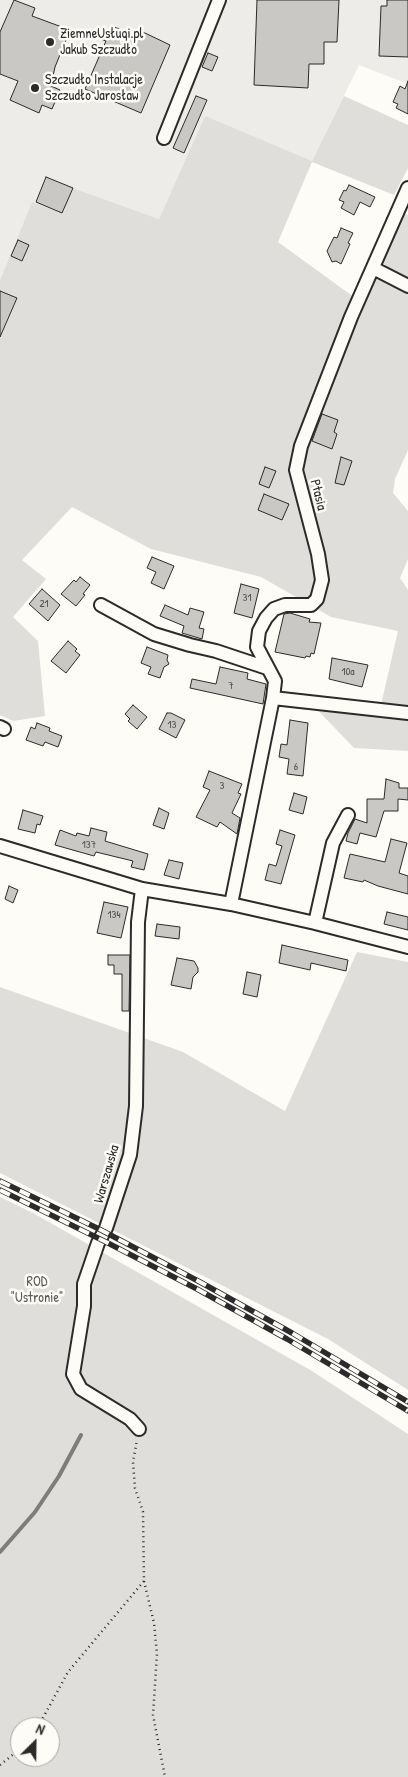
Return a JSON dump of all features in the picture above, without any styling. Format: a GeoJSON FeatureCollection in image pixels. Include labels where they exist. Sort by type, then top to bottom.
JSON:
{"type":"FeatureCollection","features":[{"type":"Feature","properties":{"kind":"street"},"geometry":{"type":"LineString","coordinates":[[164,138],[219,0]]}},
{"type":"Feature","properties":{"kind":"street","name":"Ptasia"},"geometry":{"type":"LineString","coordinates":[[231,904],[275,681],[257,647],[260,632],[266,618],[274,609],[285,605],[311,605],[317,599],[322,580],[318,554],[296,470],[301,446],[351,317],[408,188]]}},
{"type":"Feature","properties":{"kind":"street"},"geometry":{"type":"LineString","coordinates":[[373,268],[408,286]]}},
{"type":"Feature","properties":{"kind":"street"},"geometry":{"type":"LineString","coordinates":[[102,605],[154,634],[216,651],[267,668]]}},
{"type":"Feature","properties":{"kind":"street"},"geometry":{"type":"LineString","coordinates":[[273,698],[408,713]]}},
{"type":"Feature","properties":{"kind":"street"},"geometry":{"type":"LineString","coordinates":[[316,923],[333,843],[348,815]]}},
{"type":"Feature","properties":{"kind":"street"},"geometry":{"type":"LineString","coordinates":[[0,846],[142,889],[231,904],[316,923],[408,947]]}},
{"type":"Feature","properties":{"kind":"street","name":"Warszawska"},"geometry":{"type":"LineString","coordinates":[[139,1429],[130,1418],[81,1389],[73,1374],[84,1306],[84,1284],[98,1243],[106,1228],[130,1155],[136,1106],[138,922],[142,889]]}},
{"type":"Feature","properties":{"kind":"path"},"geometry":{"type":"LineString","coordinates":[[139,1429],[133,1462],[135,1488],[143,1512],[144,1581],[154,1623],[157,1654],[153,1715],[165,1777]]}},
{"type":"Feature","properties":{"kind":"path"},"geometry":{"type":"LineString","coordinates":[[43,1717],[68,1672],[144,1581]]}},
{"type":"Feature","properties":{"kind":"path"},"geometry":{"type":"LineString","coordinates":[[0,1765],[10,1757]]}},
{"type":"Feature","properties":{"kind":"shaded area"},"geometry":{"type":"Polygon","coordinates":[[[0,0],[408,0],[408,84],[359,65],[312,161],[205,117],[159,219],[73,188],[63,213],[32,202],[0,280],[0,0]]]}},
{"type":"Feature","properties":{"kind":"green space"},"geometry":{"type":"Polygon","coordinates":[[[344,96],[408,125],[408,168],[394,195],[312,162],[278,242],[362,303],[376,276],[408,294],[408,450],[395,479],[393,493],[408,511],[408,559],[400,578],[408,590],[408,751],[354,748],[310,702],[380,709],[398,631],[331,617],[261,577],[151,549],[72,507],[22,560],[46,579],[13,617],[38,641],[45,716],[13,721],[0,715],[0,337],[17,299],[0,291],[0,280],[32,202],[62,213],[73,188],[159,219],[205,116],[312,161],[344,96]]]}},
{"type":"Feature","properties":{"kind":"green space"},"geometry":{"type":"Polygon","coordinates":[[[405,214],[408,215],[408,280],[388,269],[383,262],[395,231],[405,214]]]}},
{"type":"Feature","properties":{"kind":"green space"},"geometry":{"type":"Polygon","coordinates":[[[357,952],[408,962],[408,1390],[328,1339],[0,1173],[0,987],[183,1052],[285,1111],[357,952]]]}},
{"type":"Feature","properties":{"kind":"green space","name":"ROD \"Ustronie\""},"geometry":{"type":"Polygon","coordinates":[[[0,1197],[33,1213],[312,1371],[408,1434],[408,1777],[0,1777],[0,1197]]]}},
{"type":"Feature","properties":{"kind":"building"},"geometry":{"type":"Polygon","coordinates":[[[14,0],[35,8],[32,16],[70,30],[55,67],[53,76],[55,77],[51,86],[60,90],[52,109],[42,105],[39,113],[10,100],[18,81],[0,74],[0,32],[14,0]]]}},
{"type":"Feature","properties":{"kind":"building"},"geometry":{"type":"Polygon","coordinates":[[[257,0],[339,0],[337,42],[324,42],[324,64],[309,64],[308,88],[254,85],[257,0]]]}},
{"type":"Feature","properties":{"kind":"building"},"geometry":{"type":"Polygon","coordinates":[[[387,0],[408,0],[408,57],[379,56],[381,6],[387,6],[387,0]]]}},
{"type":"Feature","properties":{"kind":"building"},"geometry":{"type":"Polygon","coordinates":[[[112,26],[138,37],[140,33],[145,33],[170,45],[141,113],[85,89],[106,41],[98,38],[102,28],[110,32],[112,26]]]}},
{"type":"Feature","properties":{"kind":"building"},"geometry":{"type":"Polygon","coordinates":[[[208,53],[218,57],[212,71],[202,67],[208,53]]]}},
{"type":"Feature","properties":{"kind":"building"},"geometry":{"type":"Polygon","coordinates":[[[408,81],[408,114],[396,108],[398,104],[393,102],[400,86],[405,89],[408,81]]]}},
{"type":"Feature","properties":{"kind":"building"},"geometry":{"type":"Polygon","coordinates":[[[196,96],[207,100],[184,153],[173,148],[196,96]]]}},
{"type":"Feature","properties":{"kind":"building"},"geometry":{"type":"Polygon","coordinates":[[[46,177],[73,188],[62,213],[36,202],[46,177]]]}},
{"type":"Feature","properties":{"kind":"building"},"geometry":{"type":"Polygon","coordinates":[[[349,185],[375,197],[370,207],[360,202],[354,215],[341,208],[344,202],[339,200],[349,185]]]}},
{"type":"Feature","properties":{"kind":"building"},"geometry":{"type":"Polygon","coordinates":[[[341,228],[353,233],[341,264],[336,261],[332,262],[327,251],[334,237],[337,238],[341,228]]]}},
{"type":"Feature","properties":{"kind":"building"},"geometry":{"type":"Polygon","coordinates":[[[18,240],[29,245],[22,261],[11,256],[18,240]]]}},
{"type":"Feature","properties":{"kind":"building"},"geometry":{"type":"Polygon","coordinates":[[[0,291],[17,298],[0,337],[0,291]]]}},
{"type":"Feature","properties":{"kind":"building"},"geometry":{"type":"Polygon","coordinates":[[[322,414],[338,420],[334,432],[337,434],[332,449],[312,441],[322,414]]]}},
{"type":"Feature","properties":{"kind":"building"},"geometry":{"type":"Polygon","coordinates":[[[341,457],[352,461],[344,485],[335,483],[341,457]]]}},
{"type":"Feature","properties":{"kind":"building"},"geometry":{"type":"Polygon","coordinates":[[[265,467],[276,471],[269,488],[259,484],[265,467]]]}},
{"type":"Feature","properties":{"kind":"building"},"geometry":{"type":"Polygon","coordinates":[[[264,494],[289,504],[282,520],[258,510],[264,494]]]}},
{"type":"Feature","properties":{"kind":"building"},"geometry":{"type":"Polygon","coordinates":[[[152,557],[174,566],[164,589],[151,583],[156,572],[147,568],[152,557]]]}},
{"type":"Feature","properties":{"kind":"building"},"geometry":{"type":"Polygon","coordinates":[[[80,577],[90,585],[76,606],[61,594],[74,580],[76,582],[80,577]]]}},
{"type":"Feature","properties":{"kind":"building"},"geometry":{"type":"Polygon","coordinates":[[[241,584],[259,589],[252,618],[234,613],[241,584]]]}},
{"type":"Feature","properties":{"kind":"building"},"geometry":{"type":"Polygon","coordinates":[[[42,589],[60,605],[48,621],[29,604],[42,589]]]}},
{"type":"Feature","properties":{"kind":"building"},"geometry":{"type":"Polygon","coordinates":[[[165,605],[188,615],[190,608],[204,612],[199,628],[204,629],[202,639],[182,633],[184,626],[160,616],[165,605]]]}},
{"type":"Feature","properties":{"kind":"building"},"geometry":{"type":"Polygon","coordinates":[[[290,613],[310,619],[309,622],[321,623],[314,654],[311,653],[310,657],[306,656],[305,658],[275,652],[284,614],[290,613]]]}},
{"type":"Feature","properties":{"kind":"building"},"geometry":{"type":"Polygon","coordinates":[[[68,641],[77,649],[75,651],[80,655],[66,673],[51,661],[68,641]]]}},
{"type":"Feature","properties":{"kind":"building"},"geometry":{"type":"Polygon","coordinates":[[[147,647],[168,655],[167,660],[169,664],[164,667],[160,678],[148,674],[151,667],[141,663],[147,647]]]}},
{"type":"Feature","properties":{"kind":"building"},"geometry":{"type":"Polygon","coordinates":[[[332,658],[368,665],[362,687],[329,679],[332,658]]]}},
{"type":"Feature","properties":{"kind":"building"},"geometry":{"type":"Polygon","coordinates":[[[220,667],[248,673],[247,679],[266,684],[263,704],[190,688],[192,679],[216,684],[220,667]]]}},
{"type":"Feature","properties":{"kind":"building"},"geometry":{"type":"Polygon","coordinates":[[[133,705],[147,717],[137,729],[128,721],[130,719],[125,714],[133,705]]]}},
{"type":"Feature","properties":{"kind":"building"},"geometry":{"type":"Polygon","coordinates":[[[167,713],[185,720],[176,738],[159,729],[167,713]]]}},
{"type":"Feature","properties":{"kind":"building"},"geometry":{"type":"Polygon","coordinates":[[[290,720],[308,723],[303,776],[287,774],[289,759],[279,757],[281,744],[287,745],[290,720]]]}},
{"type":"Feature","properties":{"kind":"building"},"geometry":{"type":"Polygon","coordinates":[[[37,723],[50,728],[49,731],[62,736],[58,747],[45,742],[43,746],[26,740],[31,727],[35,729],[37,723]]]}},
{"type":"Feature","properties":{"kind":"building"},"geometry":{"type":"Polygon","coordinates":[[[209,771],[242,784],[238,793],[241,794],[232,813],[240,818],[237,834],[220,822],[217,827],[196,817],[210,790],[203,787],[209,771]]]}},
{"type":"Feature","properties":{"kind":"building"},"geometry":{"type":"Polygon","coordinates":[[[386,779],[399,783],[399,788],[408,788],[408,800],[398,799],[398,811],[384,811],[376,837],[360,833],[357,844],[346,841],[355,819],[367,823],[367,799],[384,799],[386,779]]]}},
{"type":"Feature","properties":{"kind":"building"},"geometry":{"type":"Polygon","coordinates":[[[294,793],[307,797],[303,814],[289,810],[294,793]]]}},
{"type":"Feature","properties":{"kind":"building"},"geometry":{"type":"Polygon","coordinates":[[[159,808],[169,813],[164,829],[153,825],[159,808]]]}},
{"type":"Feature","properties":{"kind":"building"},"geometry":{"type":"Polygon","coordinates":[[[23,810],[43,816],[40,825],[37,824],[35,833],[18,829],[23,810]]]}},
{"type":"Feature","properties":{"kind":"building"},"geometry":{"type":"Polygon","coordinates":[[[91,828],[107,832],[105,841],[148,854],[144,870],[131,867],[133,861],[96,852],[94,856],[55,845],[60,830],[76,836],[77,833],[89,836],[91,828]]]}},
{"type":"Feature","properties":{"kind":"building"},"geometry":{"type":"Polygon","coordinates":[[[280,830],[295,835],[281,884],[265,880],[269,864],[276,866],[282,846],[276,844],[280,830]]]}},
{"type":"Feature","properties":{"kind":"building"},"geometry":{"type":"Polygon","coordinates":[[[391,839],[407,843],[399,873],[408,876],[408,894],[364,880],[363,882],[344,878],[350,854],[385,862],[391,839]]]}},
{"type":"Feature","properties":{"kind":"building"},"geometry":{"type":"Polygon","coordinates":[[[169,860],[183,863],[179,879],[164,875],[169,860]]]}},
{"type":"Feature","properties":{"kind":"building"},"geometry":{"type":"Polygon","coordinates":[[[9,886],[18,890],[13,903],[5,899],[9,886]]]}},
{"type":"Feature","properties":{"kind":"building"},"geometry":{"type":"Polygon","coordinates":[[[104,902],[128,907],[121,938],[97,933],[104,902]]]}},
{"type":"Feature","properties":{"kind":"building"},"geometry":{"type":"Polygon","coordinates":[[[387,912],[408,917],[408,930],[384,924],[387,912]]]}},
{"type":"Feature","properties":{"kind":"building"},"geometry":{"type":"Polygon","coordinates":[[[157,924],[180,927],[179,939],[155,936],[157,924]]]}},
{"type":"Feature","properties":{"kind":"building"},"geometry":{"type":"Polygon","coordinates":[[[282,945],[348,960],[346,971],[311,963],[310,970],[279,963],[282,945]]]}},
{"type":"Feature","properties":{"kind":"building"},"geometry":{"type":"Polygon","coordinates":[[[108,955],[130,955],[129,1011],[122,1011],[122,974],[114,974],[114,965],[108,965],[108,955]]]}},
{"type":"Feature","properties":{"kind":"building"},"geometry":{"type":"Polygon","coordinates":[[[177,958],[194,961],[198,968],[198,972],[193,977],[191,989],[171,985],[177,958]]]}},
{"type":"Feature","properties":{"kind":"building"},"geometry":{"type":"Polygon","coordinates":[[[247,972],[261,975],[257,997],[243,994],[247,972]]]}},
{"type":"Feature","properties":{"kind":"waterway"},"geometry":{"type":"LineString","coordinates":[[0,1552],[35,1512],[59,1476],[81,1435]]}},
{"type":"Feature","properties":{"kind":"railway"},"geometry":{"type":"LineString","coordinates":[[0,1181],[99,1229],[200,1282],[292,1333],[408,1402]]}},
{"type":"Feature","properties":{"kind":"railway"},"geometry":{"type":"LineString","coordinates":[[0,1190],[197,1289],[287,1339],[408,1411]]}},
{"type":"Feature","properties":{"kind":"place","name":"ZiemneUsługi.pl Jakub Szczudło"},"geometry":{"type":"Point","coordinates":[50,42]}},
{"type":"Feature","properties":{"kind":"place","name":"Szczudło Instalacje Szczudło Jarosław"},"geometry":{"type":"Point","coordinates":[35,88]}}]}
